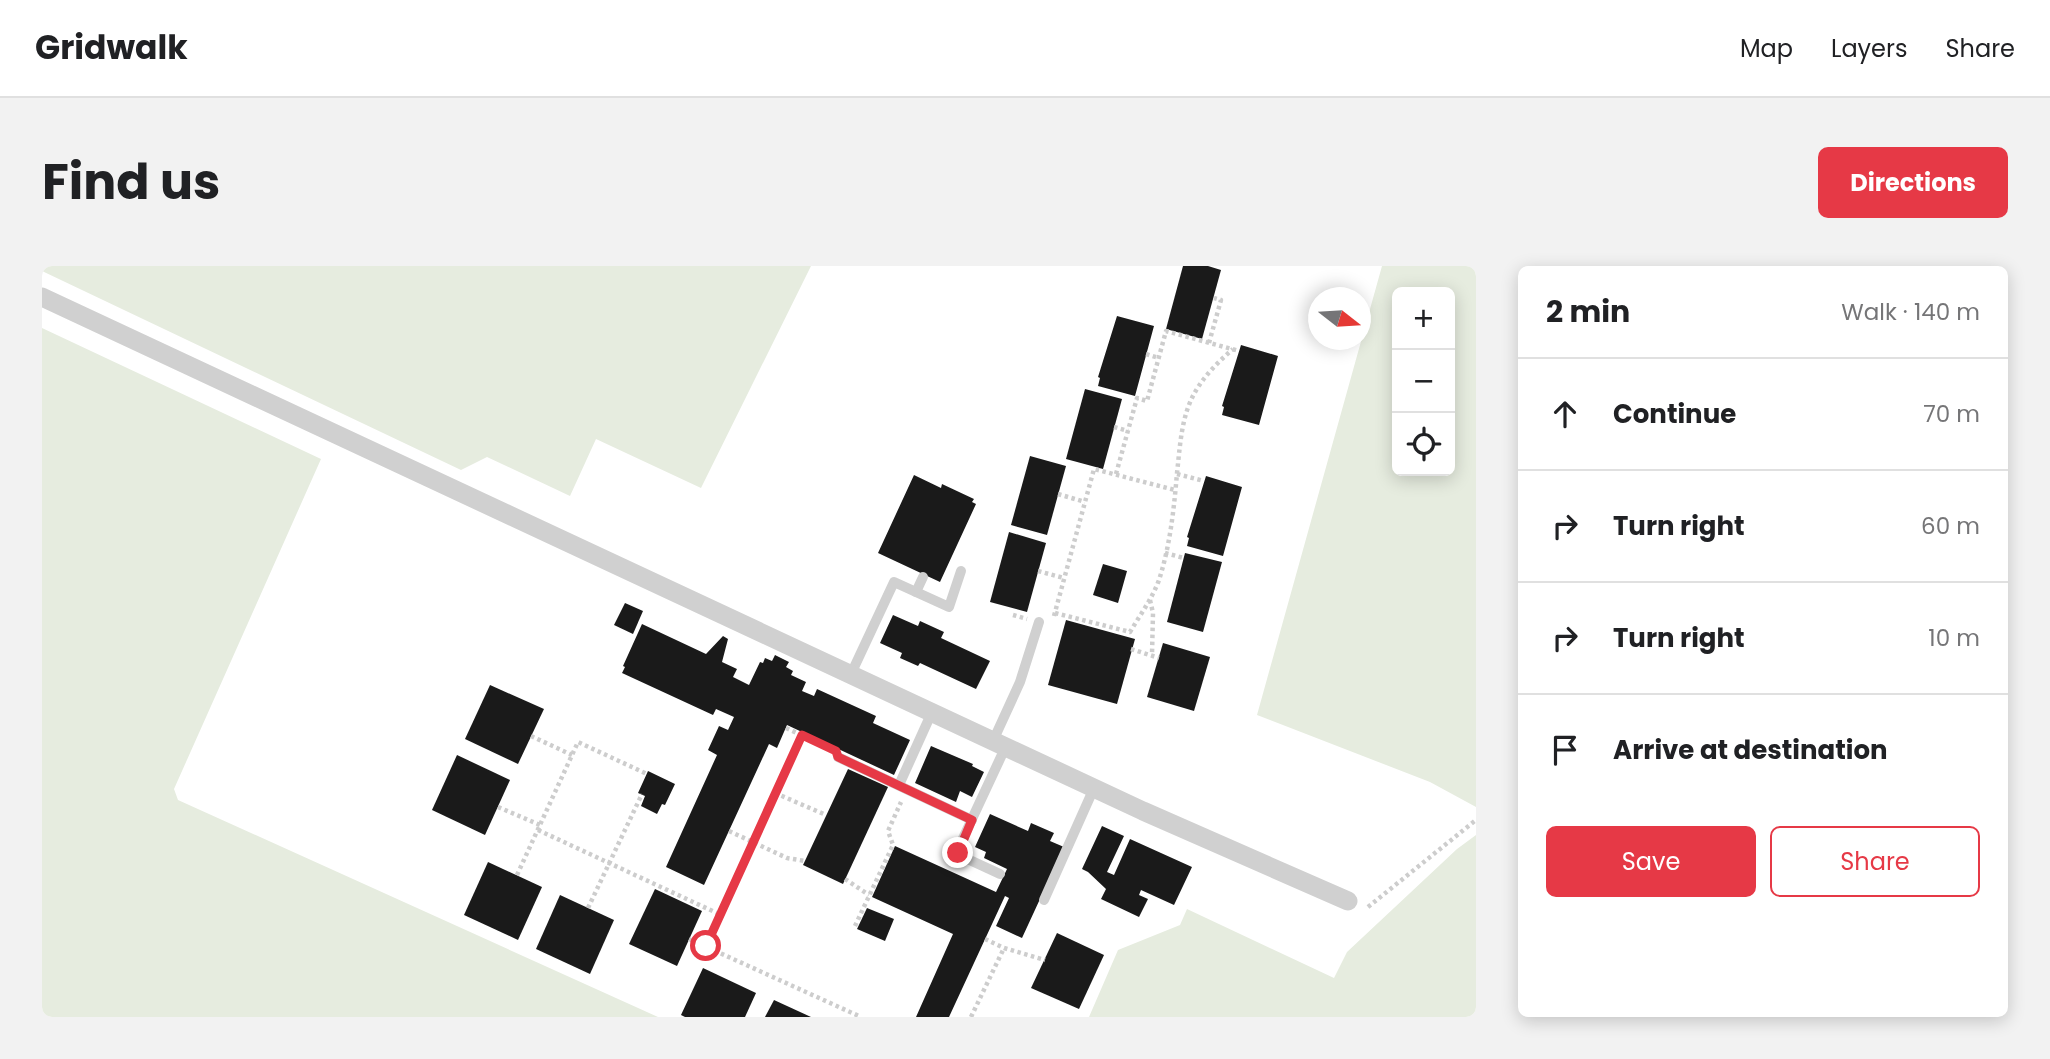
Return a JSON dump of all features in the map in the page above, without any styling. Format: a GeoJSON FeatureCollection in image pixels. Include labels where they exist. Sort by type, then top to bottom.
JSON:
{"type":"FeatureCollection","features":[{"type":"Feature","properties":{"kind":"street"},"geometry":{"type":"LineString","coordinates":[[42,298],[1094,788],[1348,901]]}},
{"type":"Feature","properties":{"kind":"lane"},"geometry":{"type":"LineString","coordinates":[[851,674],[894,582],[949,607],[961,571]]}},
{"type":"Feature","properties":{"kind":"lane"},"geometry":{"type":"LineString","coordinates":[[916,592],[923,577]]}},
{"type":"Feature","properties":{"kind":"lane"},"geometry":{"type":"LineString","coordinates":[[1000,874],[958,853],[1000,744],[1039,622]]}},
{"type":"Feature","properties":{"kind":"lane"},"geometry":{"type":"LineString","coordinates":[[903,787],[932,712]]}},
{"type":"Feature","properties":{"kind":"lane"},"geometry":{"type":"LineString","coordinates":[[838,757],[972,820]]}},
{"type":"Feature","properties":{"kind":"lane"},"geometry":{"type":"LineString","coordinates":[[1044,900],[1094,788]]}},
{"type":"Feature","properties":{"kind":"path"},"geometry":{"type":"LineString","coordinates":[[1209,343],[1221,300],[1214,298]]}},
{"type":"Feature","properties":{"kind":"path"},"geometry":{"type":"LineString","coordinates":[[1116,474],[1137,398],[1147,401],[1167,331],[1239,351]]}},
{"type":"Feature","properties":{"kind":"path"},"geometry":{"type":"LineString","coordinates":[[1055,613],[1130,632],[1158,582],[1165,553],[1185,421],[1194,393],[1233,349]]}},
{"type":"Feature","properties":{"kind":"path"},"geometry":{"type":"LineString","coordinates":[[1146,355],[1159,358]]}},
{"type":"Feature","properties":{"kind":"path"},"geometry":{"type":"LineString","coordinates":[[1114,427],[1128,431]]}},
{"type":"Feature","properties":{"kind":"path"},"geometry":{"type":"LineString","coordinates":[[1052,626],[1094,469],[1175,490]]}},
{"type":"Feature","properties":{"kind":"path"},"geometry":{"type":"LineString","coordinates":[[1177,474],[1204,481]]}},
{"type":"Feature","properties":{"kind":"path"},"geometry":{"type":"LineString","coordinates":[[1058,495],[1085,502]]}},
{"type":"Feature","properties":{"kind":"path"},"geometry":{"type":"LineString","coordinates":[[1165,553],[1184,558]]}},
{"type":"Feature","properties":{"kind":"path"},"geometry":{"type":"LineString","coordinates":[[1038,571],[1064,578]]}},
{"type":"Feature","properties":{"kind":"path"},"geometry":{"type":"LineString","coordinates":[[1150,600],[1153,613],[1152,655]]}},
{"type":"Feature","properties":{"kind":"path"},"geometry":{"type":"LineString","coordinates":[[1131,649],[1159,658]]}},
{"type":"Feature","properties":{"kind":"path"},"geometry":{"type":"LineString","coordinates":[[786,728],[836,751],[838,757]]}},
{"type":"Feature","properties":{"kind":"path"},"geometry":{"type":"LineString","coordinates":[[706,946],[802,735]]}},
{"type":"Feature","properties":{"kind":"path"},"geometry":{"type":"LineString","coordinates":[[531,736],[572,755]]}},
{"type":"Feature","properties":{"kind":"path"},"geometry":{"type":"LineString","coordinates":[[517,875],[579,742],[647,774]]}},
{"type":"Feature","properties":{"kind":"path"},"geometry":{"type":"LineString","coordinates":[[855,926],[893,845],[888,831],[903,787]]}},
{"type":"Feature","properties":{"kind":"path"},"geometry":{"type":"LineString","coordinates":[[775,793],[826,815]]}},
{"type":"Feature","properties":{"kind":"path"},"geometry":{"type":"LineString","coordinates":[[588,908],[642,794]]}},
{"type":"Feature","properties":{"kind":"path"},"geometry":{"type":"LineString","coordinates":[[498,807],[719,914]]}},
{"type":"Feature","properties":{"kind":"path"},"geometry":{"type":"LineString","coordinates":[[1348,901],[1369,907],[1476,820]]}},
{"type":"Feature","properties":{"kind":"path"},"geometry":{"type":"LineString","coordinates":[[729,831],[787,858],[805,861]]}},
{"type":"Feature","properties":{"kind":"path"},"geometry":{"type":"LineString","coordinates":[[845,879],[869,895]]}},
{"type":"Feature","properties":{"kind":"path"},"geometry":{"type":"LineString","coordinates":[[689,939],[861,1017]]}},
{"type":"Feature","properties":{"kind":"path"},"geometry":{"type":"LineString","coordinates":[[985,939],[1004,948],[1045,960]]}},
{"type":"Feature","properties":{"kind":"path"},"geometry":{"type":"LineString","coordinates":[[971,1017],[1004,948]]}},
{"type":"Feature","properties":{"kind":"shaded area"},"geometry":{"type":"Polygon","coordinates":[[[42,266],[811,266],[701,488],[596,439],[570,496],[487,457],[461,470],[42,271],[42,266]]]}},
{"type":"Feature","properties":{"kind":"shaded area"},"geometry":{"type":"Polygon","coordinates":[[[1382,266],[1476,266],[1476,807],[1430,782],[1257,715],[1359,350],[1371,350],[1371,306],[1382,266]]]}},
{"type":"Feature","properties":{"kind":"shaded area"},"geometry":{"type":"Polygon","coordinates":[[[42,328],[321,459],[174,789],[178,800],[658,1017],[42,1017],[42,328]]]}},
{"type":"Feature","properties":{"kind":"shaded area"},"geometry":{"type":"Polygon","coordinates":[[[1476,835],[1476,1017],[1089,1017],[1118,950],[1180,925],[1187,909],[1334,978],[1347,952],[1457,849],[1476,835]]]}},
{"type":"Feature","properties":{"kind":"building"},"geometry":{"type":"Polygon","coordinates":[[[1183,266],[1208,266],[1221,270],[1202,339],[1166,329],[1183,266]]]}},
{"type":"Feature","properties":{"kind":"building"},"geometry":{"type":"Polygon","coordinates":[[[1117,316],[1154,326],[1135,396],[1098,386],[1098,377],[1117,316]]]}},
{"type":"Feature","properties":{"kind":"building"},"geometry":{"type":"Polygon","coordinates":[[[1241,345],[1278,356],[1259,425],[1222,415],[1222,406],[1241,345]]]}},
{"type":"Feature","properties":{"kind":"building"},"geometry":{"type":"Polygon","coordinates":[[[1085,389],[1122,399],[1103,469],[1066,459],[1085,389]]]}},
{"type":"Feature","properties":{"kind":"building"},"geometry":{"type":"Polygon","coordinates":[[[1030,456],[1066,466],[1047,535],[1011,525],[1030,456]]]}},
{"type":"Feature","properties":{"kind":"building"},"geometry":{"type":"Polygon","coordinates":[[[914,475],[941,488],[942,484],[974,499],[972,502],[976,504],[940,582],[878,553],[914,475]]]}},
{"type":"Feature","properties":{"kind":"building"},"geometry":{"type":"Polygon","coordinates":[[[1206,476],[1242,487],[1223,556],[1187,546],[1187,537],[1206,476]]]}},
{"type":"Feature","properties":{"kind":"building"},"geometry":{"type":"Polygon","coordinates":[[[1009,532],[1046,543],[1027,612],[990,602],[1009,532]]]}},
{"type":"Feature","properties":{"kind":"building"},"geometry":{"type":"Polygon","coordinates":[[[1185,553],[1222,562],[1203,632],[1167,622],[1185,553]]]}},
{"type":"Feature","properties":{"kind":"building"},"geometry":{"type":"Polygon","coordinates":[[[1103,564],[1127,571],[1118,603],[1093,595],[1103,564]]]}},
{"type":"Feature","properties":{"kind":"building"},"geometry":{"type":"Polygon","coordinates":[[[625,603],[643,611],[633,634],[614,625],[625,603]]]}},
{"type":"Feature","properties":{"kind":"building"},"geometry":{"type":"Polygon","coordinates":[[[893,615],[918,626],[920,621],[944,632],[941,638],[990,661],[976,689],[920,663],[918,666],[900,658],[902,653],[880,643],[893,615]]]}},
{"type":"Feature","properties":{"kind":"building"},"geometry":{"type":"Polygon","coordinates":[[[1066,620],[1135,639],[1117,704],[1048,685],[1066,620]]]}},
{"type":"Feature","properties":{"kind":"building"},"geometry":{"type":"Polygon","coordinates":[[[642,624],[706,654],[723,636],[728,639],[722,662],[737,669],[733,677],[749,685],[760,662],[763,663],[765,658],[772,661],[775,655],[789,662],[786,667],[793,671],[791,675],[806,682],[802,691],[814,696],[817,689],[876,716],[873,723],[910,740],[894,775],[787,725],[777,748],[769,744],[704,885],[666,867],[717,755],[708,750],[719,726],[728,730],[734,717],[716,709],[713,715],[622,673],[642,624]]]}},
{"type":"Feature","properties":{"kind":"building"},"geometry":{"type":"Polygon","coordinates":[[[1163,643],[1210,657],[1194,711],[1147,697],[1163,643]]]}},
{"type":"Feature","properties":{"kind":"building"},"geometry":{"type":"Polygon","coordinates":[[[490,685],[544,709],[518,764],[465,739],[490,685]]]}},
{"type":"Feature","properties":{"kind":"building"},"geometry":{"type":"Polygon","coordinates":[[[931,746],[973,764],[972,766],[984,772],[972,797],[960,791],[956,802],[915,783],[931,746]]]}},
{"type":"Feature","properties":{"kind":"building"},"geometry":{"type":"Polygon","coordinates":[[[457,755],[510,780],[485,835],[432,810],[457,755]]]}},
{"type":"Feature","properties":{"kind":"building"},"geometry":{"type":"Polygon","coordinates":[[[848,769],[888,787],[843,884],[803,865],[848,769]]]}},
{"type":"Feature","properties":{"kind":"building"},"geometry":{"type":"Polygon","coordinates":[[[648,771],[675,784],[665,805],[662,804],[657,814],[641,806],[645,796],[638,793],[648,771]]]}},
{"type":"Feature","properties":{"kind":"building"},"geometry":{"type":"Polygon","coordinates":[[[990,814],[1028,831],[1031,823],[1054,833],[1050,841],[1064,847],[1022,938],[996,926],[1009,898],[1005,896],[949,1017],[916,1017],[953,934],[872,897],[895,846],[996,892],[1007,869],[984,858],[986,852],[975,847],[990,814]]]}},
{"type":"Feature","properties":{"kind":"building"},"geometry":{"type":"Polygon","coordinates":[[[1102,826],[1124,836],[1107,872],[1114,875],[1130,839],[1192,867],[1174,905],[1141,890],[1139,895],[1148,899],[1139,917],[1101,899],[1106,889],[1082,869],[1102,826]]]}},
{"type":"Feature","properties":{"kind":"building"},"geometry":{"type":"Polygon","coordinates":[[[488,862],[542,887],[518,940],[464,915],[488,862]]]}},
{"type":"Feature","properties":{"kind":"building"},"geometry":{"type":"Polygon","coordinates":[[[655,889],[702,911],[677,966],[629,944],[655,889]]]}},
{"type":"Feature","properties":{"kind":"building"},"geometry":{"type":"Polygon","coordinates":[[[560,895],[614,920],[590,974],[536,949],[560,895]]]}},
{"type":"Feature","properties":{"kind":"building"},"geometry":{"type":"Polygon","coordinates":[[[867,908],[894,919],[885,941],[857,929],[867,908]]]}},
{"type":"Feature","properties":{"kind":"building"},"geometry":{"type":"Polygon","coordinates":[[[1057,933],[1104,955],[1079,1009],[1031,988],[1057,933]]]}},
{"type":"Feature","properties":{"kind":"building"},"geometry":{"type":"Polygon","coordinates":[[[703,968],[756,993],[745,1017],[681,1015],[703,968]]]}},
{"type":"Feature","properties":{"kind":"building"},"geometry":{"type":"Polygon","coordinates":[[[774,1000],[811,1017],[765,1017],[774,1000]]]}},
{"type":"Feature","properties":{"kind":"route"},"geometry":{"type":"LineString","coordinates":[[706,946],[802,735],[836,751],[838,757],[972,820],[958,853]]}}]}
